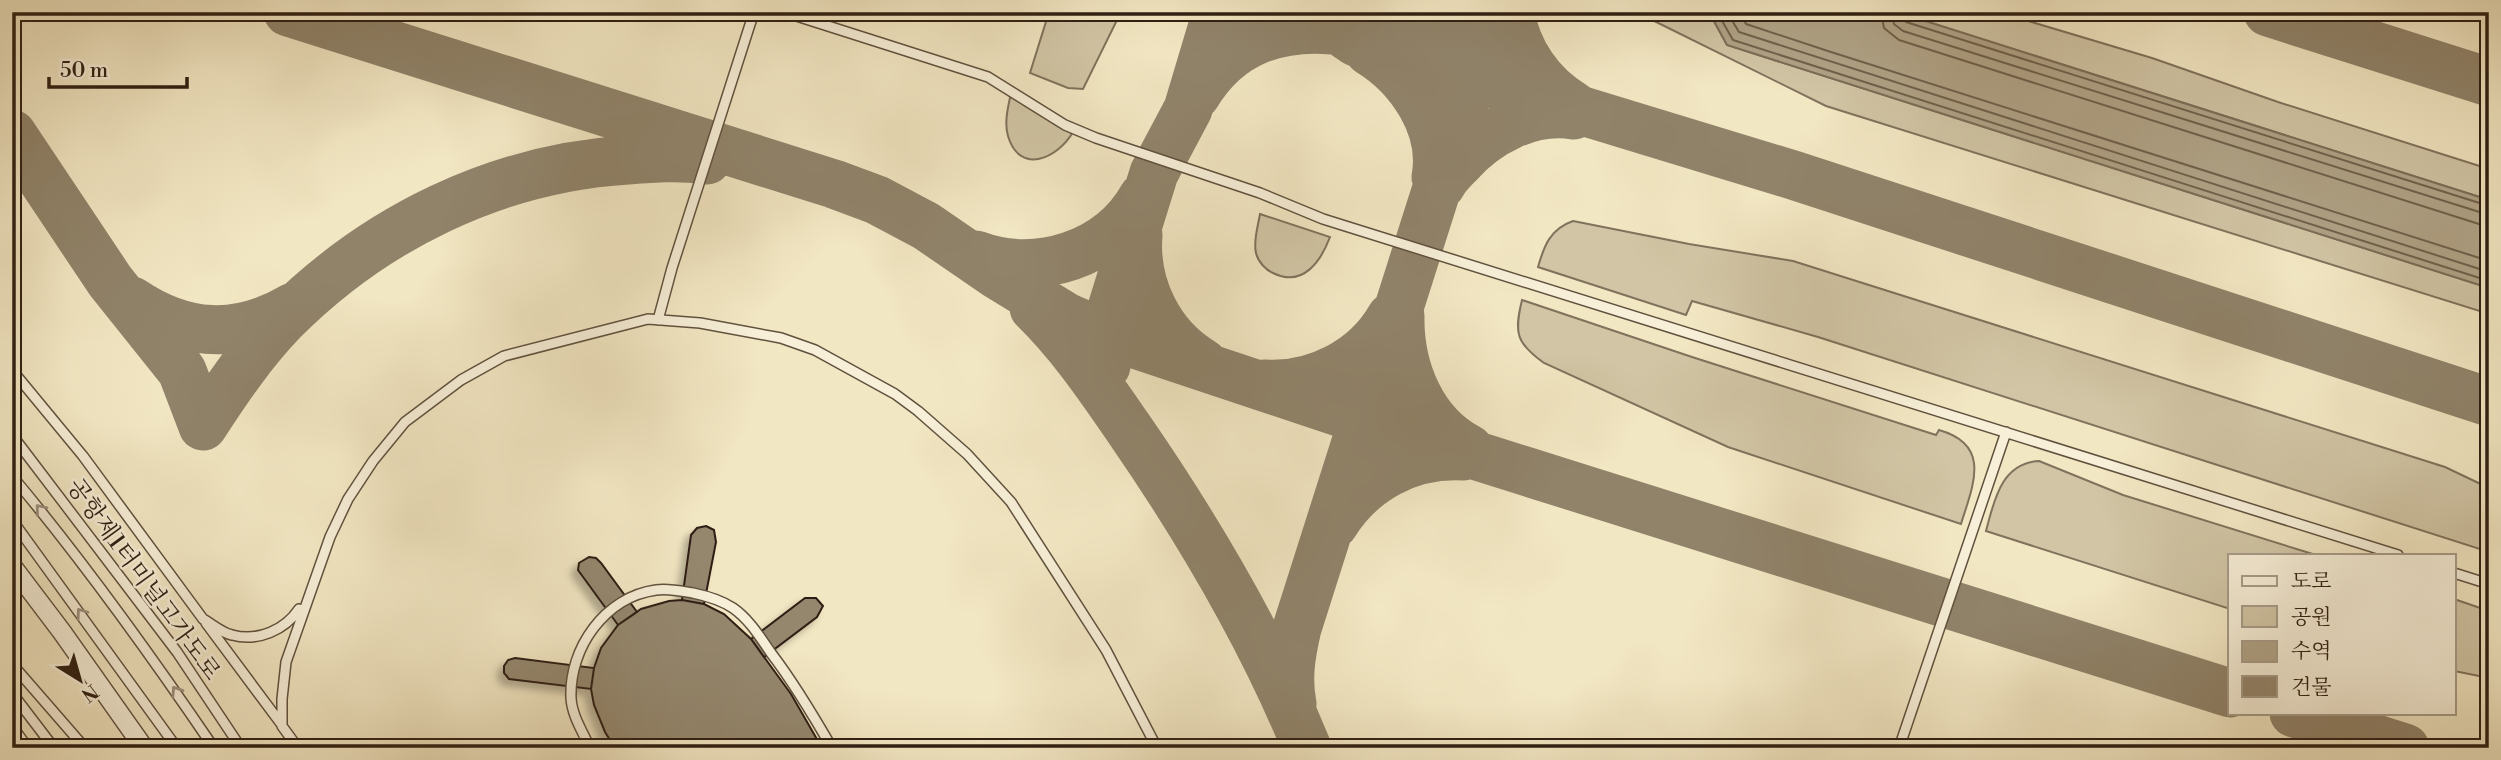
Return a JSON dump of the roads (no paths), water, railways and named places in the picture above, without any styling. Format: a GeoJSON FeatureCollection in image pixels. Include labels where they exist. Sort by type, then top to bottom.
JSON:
{"type":"FeatureCollection","features":[{"type":"Feature","properties":{"kind":"street"},"geometry":{"type":"LineString","coordinates":[[12,566],[144,748]]}},
{"type":"Feature","properties":{"kind":"lane"},"geometry":{"type":"LineString","coordinates":[[658,320],[672,268],[754,12]]}},
{"type":"Feature","properties":{"kind":"lane"},"geometry":{"type":"LineString","coordinates":[[784,12],[988,77],[1065,125],[1086,134],[1260,193],[1323,219],[2395,554]]}},
{"type":"Feature","properties":{"kind":"lane"},"geometry":{"type":"LineString","coordinates":[[282,726],[286,662],[330,537],[348,499],[373,461],[405,422],[461,380],[504,356],[648,320],[658,320],[700,323],[781,338],[824,355],[895,394],[918,411],[967,454],[1011,502],[1107,650],[1157,748]]}},
{"type":"Feature","properties":{"kind":"lane"},"geometry":{"type":"LineString","coordinates":[[12,370],[83,456],[298,748]]}},
{"type":"Feature","properties":{"kind":"lane"},"geometry":{"type":"LineString","coordinates":[[1899,748],[2006,432]]}},
{"type":"Feature","properties":{"kind":"lane","name":"공항제1터미널고가도로"},"geometry":{"type":"LineString","coordinates":[[12,435],[177,652],[241,748]]}},
{"type":"Feature","properties":{"kind":"lane"},"geometry":{"type":"LineString","coordinates":[[12,476],[71,546],[153,658],[214,748]]}},
{"type":"Feature","properties":{"kind":"lane"},"geometry":{"type":"LineString","coordinates":[[12,520],[177,748]]}},
{"type":"Feature","properties":{"kind":"lane"},"geometry":{"type":"LineString","coordinates":[[2456,574],[2489,584]]}},
{"type":"Feature","properties":{"kind":"lane"},"geometry":{"type":"LineString","coordinates":[[590,748],[578,723],[572,698],[577,656],[593,627],[612,609],[634,596],[657,589],[709,596],[733,608],[754,629],[798,690],[832,748]]}},
{"type":"Feature","properties":{"kind":"lane"},"geometry":{"type":"LineString","coordinates":[[203,619],[231,635],[253,637],[273,632],[293,618],[306,599]]}},
{"type":"Feature","properties":{"kind":"lane"},"geometry":{"type":"LineString","coordinates":[[12,664],[85,748]]}},
{"type":"Feature","properties":{"kind":"lane"},"geometry":{"type":"LineString","coordinates":[[12,693],[54,748]]}},
{"type":"Feature","properties":{"kind":"lane"},"geometry":{"type":"LineString","coordinates":[[12,726],[28,748]]}},
{"type":"Feature","properties":{"kind":"water"},"geometry":{"type":"Polygon","coordinates":[[[1709,12],[1897,12],[2489,200],[2489,288],[1727,45],[1709,12]]]}}]}
